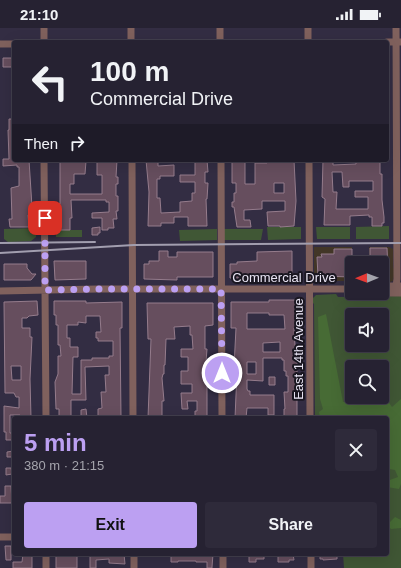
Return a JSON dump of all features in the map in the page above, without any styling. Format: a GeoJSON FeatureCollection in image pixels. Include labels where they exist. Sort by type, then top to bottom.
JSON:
{"type":"FeatureCollection","features":[{"type":"Feature","properties":{"kind":"street"},"geometry":{"type":"LineString","coordinates":[[44,28],[44,40]]}},
{"type":"Feature","properties":{"kind":"street"},"geometry":{"type":"LineString","coordinates":[[132,28],[132,40]]}},
{"type":"Feature","properties":{"kind":"street"},"geometry":{"type":"LineString","coordinates":[[220,28],[220,40]]}},
{"type":"Feature","properties":{"kind":"street"},"geometry":{"type":"LineString","coordinates":[[308,28],[308,40]]}},
{"type":"Feature","properties":{"kind":"street"},"geometry":{"type":"LineString","coordinates":[[396,28],[398,42],[399,158],[397,245],[399,286]]}},
{"type":"Feature","properties":{"kind":"street"},"geometry":{"type":"LineString","coordinates":[[0,44],[12,44]]}},
{"type":"Feature","properties":{"kind":"street"},"geometry":{"type":"LineString","coordinates":[[44,162],[46,416]]}},
{"type":"Feature","properties":{"kind":"street"},"geometry":{"type":"LineString","coordinates":[[132,162],[133,416]]}},
{"type":"Feature","properties":{"kind":"street"},"geometry":{"type":"LineString","coordinates":[[221,162],[222,416]]}},
{"type":"Feature","properties":{"kind":"street","name":"East 14th Avenue"},"geometry":{"type":"LineString","coordinates":[[309,162],[310,416]]}},
{"type":"Feature","properties":{"kind":"street","name":"Commercial Drive"},"geometry":{"type":"LineString","coordinates":[[0,291],[132,289],[345,289]]}},
{"type":"Feature","properties":{"kind":"street"},"geometry":{"type":"LineString","coordinates":[[389,293],[401,293]]}},
{"type":"Feature","properties":{"kind":"street"},"geometry":{"type":"LineString","coordinates":[[0,537],[12,537]]}},
{"type":"Feature","properties":{"kind":"street"},"geometry":{"type":"LineString","coordinates":[[46,556],[46,568]]}},
{"type":"Feature","properties":{"kind":"street"},"geometry":{"type":"LineString","coordinates":[[134,556],[134,568]]}},
{"type":"Feature","properties":{"kind":"street"},"geometry":{"type":"LineString","coordinates":[[223,556],[223,568]]}},
{"type":"Feature","properties":{"kind":"street"},"geometry":{"type":"LineString","coordinates":[[311,556],[311,568]]}},
{"type":"Feature","properties":{"kind":"shaded area"},"geometry":{"type":"Polygon","coordinates":[[[314,247],[352,247],[352,256],[345,256],[345,281],[315,282],[313,281],[312,275],[314,273],[314,247]]]}},
{"type":"Feature","properties":{"kind":"shaded area"},"geometry":{"type":"Polygon","coordinates":[[[369,247],[389,247],[393,249],[393,267],[395,271],[393,281],[389,282],[389,256],[370,256],[369,247]]]}},
{"type":"Feature","properties":{"kind":"green space"},"geometry":{"type":"Polygon","coordinates":[[[389,226],[389,239],[356,239],[356,227],[389,226]]]}},
{"type":"Feature","properties":{"kind":"green space"},"geometry":{"type":"Polygon","coordinates":[[[267,227],[301,227],[301,239],[268,240],[267,227]]]}},
{"type":"Feature","properties":{"kind":"green space"},"geometry":{"type":"Polygon","coordinates":[[[316,227],[350,227],[350,239],[317,239],[316,227]]]}},
{"type":"Feature","properties":{"kind":"green space"},"geometry":{"type":"Polygon","coordinates":[[[36,228],[36,237],[31,241],[8,242],[4,239],[4,229],[36,228]]]}},
{"type":"Feature","properties":{"kind":"green space"},"geometry":{"type":"Polygon","coordinates":[[[217,229],[217,240],[180,241],[179,230],[217,229]]]}},
{"type":"Feature","properties":{"kind":"green space"},"geometry":{"type":"Polygon","coordinates":[[[224,229],[263,229],[261,240],[224,240],[224,229]]]}},
{"type":"Feature","properties":{"kind":"green space"},"geometry":{"type":"Polygon","coordinates":[[[56,230],[82,230],[82,237],[56,237],[56,230]]]}},
{"type":"Feature","properties":{"kind":"green space"},"geometry":{"type":"Polygon","coordinates":[[[336,294],[338,297],[345,297],[345,300],[389,300],[389,296],[401,296],[401,568],[344,568],[343,556],[389,556],[389,416],[315,416],[313,298],[316,295],[336,294]]]}},
{"type":"Feature","properties":{"kind":"green space"},"geometry":{"type":"Polygon","coordinates":[[[326,314],[343,402],[345,402],[345,404],[389,403],[392,407],[401,399],[401,484],[399,489],[389,487],[389,480],[398,477],[395,470],[389,469],[389,416],[320,416],[319,412],[323,409],[320,399],[318,317],[326,314]]]}},
{"type":"Feature","properties":{"kind":"green space"},"geometry":{"type":"Polygon","coordinates":[[[395,517],[401,520],[401,528],[391,529],[389,527],[389,523],[395,517]]]}},
{"type":"Feature","properties":{"kind":"building"},"geometry":{"type":"Polygon","coordinates":[[[3,58],[12,58],[12,67],[3,67],[3,58]]]}},
{"type":"Feature","properties":{"kind":"building"},"geometry":{"type":"Polygon","coordinates":[[[9,119],[12,119],[12,162],[29,162],[32,207],[31,215],[28,215],[29,227],[10,227],[9,219],[12,219],[11,188],[19,186],[19,167],[17,167],[17,165],[3,166],[3,159],[9,159],[9,119]]]}},
{"type":"Feature","properties":{"kind":"building"},"geometry":{"type":"Polygon","coordinates":[[[60,162],[86,162],[85,174],[74,174],[74,184],[70,184],[70,194],[102,194],[102,175],[97,175],[97,162],[117,162],[116,177],[118,177],[118,184],[116,184],[116,196],[118,196],[118,211],[116,211],[117,219],[113,219],[114,228],[102,230],[102,218],[92,218],[92,213],[109,212],[109,202],[106,202],[106,200],[71,200],[72,218],[70,218],[70,230],[57,230],[57,204],[60,204],[60,162]]]}},
{"type":"Feature","properties":{"kind":"building"},"geometry":{"type":"Polygon","coordinates":[[[146,162],[158,162],[158,166],[174,165],[174,176],[160,176],[160,179],[157,179],[157,198],[160,198],[161,213],[180,212],[180,202],[192,201],[192,193],[195,193],[195,182],[180,182],[180,175],[195,175],[195,162],[207,162],[208,172],[205,172],[205,183],[208,183],[206,199],[207,226],[188,226],[188,217],[174,217],[174,223],[161,223],[161,226],[148,226],[149,192],[146,162]]]}},
{"type":"Feature","properties":{"kind":"building"},"geometry":{"type":"Polygon","coordinates":[[[232,162],[245,162],[245,184],[255,184],[255,163],[294,162],[296,201],[294,226],[268,226],[267,212],[285,211],[285,201],[262,201],[262,209],[244,210],[244,220],[250,220],[251,227],[237,227],[234,207],[232,207],[232,202],[234,202],[234,193],[236,193],[236,183],[232,183],[232,162]],[[274,183],[274,193],[284,193],[284,183],[274,183]]]}},
{"type":"Feature","properties":{"kind":"building"},"geometry":{"type":"Polygon","coordinates":[[[323,162],[333,162],[333,165],[356,164],[356,162],[380,162],[384,217],[384,223],[382,223],[382,226],[372,226],[372,217],[369,217],[369,215],[350,216],[350,225],[324,225],[325,199],[322,197],[323,162]],[[332,172],[333,192],[337,192],[336,209],[368,209],[368,197],[355,197],[355,191],[373,191],[373,181],[349,181],[349,187],[343,187],[342,172],[332,172]]]}},
{"type":"Feature","properties":{"kind":"building"},"geometry":{"type":"Polygon","coordinates":[[[100,227],[100,233],[98,233],[98,235],[92,235],[92,228],[100,227]]]}},
{"type":"Feature","properties":{"kind":"building"},"geometry":{"type":"Polygon","coordinates":[[[370,248],[387,248],[387,256],[370,256],[370,248]]]}},
{"type":"Feature","properties":{"kind":"building"},"geometry":{"type":"Polygon","coordinates":[[[334,249],[352,249],[352,256],[345,256],[345,277],[318,276],[317,257],[322,257],[321,254],[334,254],[334,249]]]}},
{"type":"Feature","properties":{"kind":"building"},"geometry":{"type":"Polygon","coordinates":[[[159,251],[168,251],[168,257],[177,257],[177,252],[213,252],[213,277],[177,277],[177,280],[144,279],[144,264],[149,264],[149,261],[159,261],[159,251]]]}},
{"type":"Feature","properties":{"kind":"building"},"geometry":{"type":"Polygon","coordinates":[[[292,251],[292,277],[230,278],[230,264],[237,264],[237,262],[257,261],[257,252],[292,251]]]}},
{"type":"Feature","properties":{"kind":"building"},"geometry":{"type":"Polygon","coordinates":[[[54,261],[86,261],[86,279],[55,280],[54,261]]]}},
{"type":"Feature","properties":{"kind":"building"},"geometry":{"type":"Polygon","coordinates":[[[4,264],[27,264],[27,268],[32,274],[36,274],[31,280],[4,280],[4,264]]]}},
{"type":"Feature","properties":{"kind":"building"},"geometry":{"type":"Polygon","coordinates":[[[301,300],[301,328],[294,328],[297,362],[297,416],[284,416],[284,392],[288,392],[288,376],[286,376],[286,371],[284,371],[284,360],[282,360],[282,358],[263,358],[263,381],[247,380],[247,389],[250,391],[250,395],[274,395],[274,415],[268,415],[268,408],[247,408],[246,416],[235,416],[237,372],[234,372],[234,367],[236,328],[231,328],[231,302],[301,300]],[[247,313],[247,329],[285,329],[284,315],[269,315],[269,313],[247,313]],[[280,342],[263,343],[263,352],[280,352],[280,342]],[[247,362],[247,374],[256,374],[256,362],[247,362]]]}},
{"type":"Feature","properties":{"kind":"building"},"geometry":{"type":"Polygon","coordinates":[[[37,301],[38,315],[22,318],[22,328],[30,328],[30,337],[32,337],[30,379],[31,416],[10,415],[10,433],[12,433],[12,440],[6,440],[6,432],[4,432],[4,406],[19,408],[19,397],[16,397],[14,393],[5,393],[4,302],[37,301]],[[11,366],[12,380],[21,380],[21,366],[11,366]]]}},
{"type":"Feature","properties":{"kind":"building"},"geometry":{"type":"Polygon","coordinates":[[[54,301],[86,301],[86,303],[122,302],[122,328],[120,328],[121,416],[98,416],[98,409],[102,408],[101,392],[106,392],[105,375],[109,375],[109,366],[85,367],[86,400],[71,400],[71,416],[59,416],[59,409],[56,409],[55,382],[58,374],[58,356],[61,356],[60,345],[58,345],[58,325],[56,325],[56,315],[54,315],[54,301]],[[86,316],[86,323],[78,322],[78,325],[67,325],[67,338],[70,338],[70,347],[78,347],[78,357],[73,357],[72,394],[81,394],[81,360],[92,360],[92,358],[109,358],[109,356],[113,356],[113,341],[98,341],[98,338],[96,338],[96,332],[101,332],[100,316],[86,316]]]}},
{"type":"Feature","properties":{"kind":"building"},"geometry":{"type":"Polygon","coordinates":[[[147,303],[213,303],[213,325],[205,326],[205,349],[207,349],[205,378],[207,378],[207,416],[195,416],[195,411],[197,411],[197,401],[187,401],[188,409],[182,409],[181,393],[192,393],[192,384],[181,384],[181,371],[188,371],[188,357],[181,357],[181,349],[193,349],[190,326],[174,327],[175,339],[166,339],[165,365],[162,378],[164,401],[162,401],[162,416],[148,416],[151,339],[148,339],[147,303]]]}},
{"type":"Feature","properties":{"kind":"building"},"geometry":{"type":"Polygon","coordinates":[[[269,377],[275,377],[275,385],[269,385],[269,377]]]}},
{"type":"Feature","properties":{"kind":"building"},"geometry":{"type":"Polygon","coordinates":[[[86,409],[87,416],[81,416],[81,410],[86,409]]]}},
{"type":"Feature","properties":{"kind":"building"},"geometry":{"type":"Polygon","coordinates":[[[12,451],[12,457],[7,457],[7,452],[12,451]]]}},
{"type":"Feature","properties":{"kind":"building"},"geometry":{"type":"Polygon","coordinates":[[[6,468],[11,468],[12,474],[6,475],[6,468]]]}},
{"type":"Feature","properties":{"kind":"building"},"geometry":{"type":"Polygon","coordinates":[[[5,486],[11,486],[12,503],[0,503],[0,496],[5,496],[5,486]]]}},
{"type":"Feature","properties":{"kind":"building"},"geometry":{"type":"Polygon","coordinates":[[[5,546],[11,546],[11,560],[6,560],[5,546]]]}},
{"type":"Feature","properties":{"kind":"building"},"geometry":{"type":"Polygon","coordinates":[[[23,556],[32,556],[32,568],[13,568],[13,562],[22,562],[23,556]]]}},
{"type":"Feature","properties":{"kind":"building"},"geometry":{"type":"Polygon","coordinates":[[[56,556],[77,556],[77,568],[56,568],[56,556]]]}},
{"type":"Feature","properties":{"kind":"building"},"geometry":{"type":"Polygon","coordinates":[[[90,556],[124,556],[125,564],[109,563],[109,559],[96,560],[96,568],[90,568],[90,556]]]}},
{"type":"Feature","properties":{"kind":"building"},"geometry":{"type":"Polygon","coordinates":[[[171,556],[213,556],[212,568],[207,568],[207,562],[171,562],[171,556]]]}},
{"type":"Feature","properties":{"kind":"building"},"geometry":{"type":"Polygon","coordinates":[[[249,556],[264,556],[264,559],[256,559],[256,562],[249,562],[249,556]]]}},
{"type":"Feature","properties":{"kind":"building"},"geometry":{"type":"Polygon","coordinates":[[[278,556],[293,556],[294,560],[289,560],[289,562],[278,562],[278,556]]]}},
{"type":"Feature","properties":{"kind":"building"},"geometry":{"type":"Polygon","coordinates":[[[320,556],[337,556],[337,559],[320,559],[320,556]]]}},
{"type":"Feature","properties":{"kind":"railway"},"geometry":{"type":"LineString","coordinates":[[0,243],[95,242]]}},
{"type":"Feature","properties":{"kind":"railway"},"geometry":{"type":"LineString","coordinates":[[0,253],[134,245],[401,243]]}},
{"type":"Feature","properties":{"kind":"route"},"geometry":{"type":"LineString","coordinates":[[45,218],[45,290],[221,289],[222,373]]}}]}
